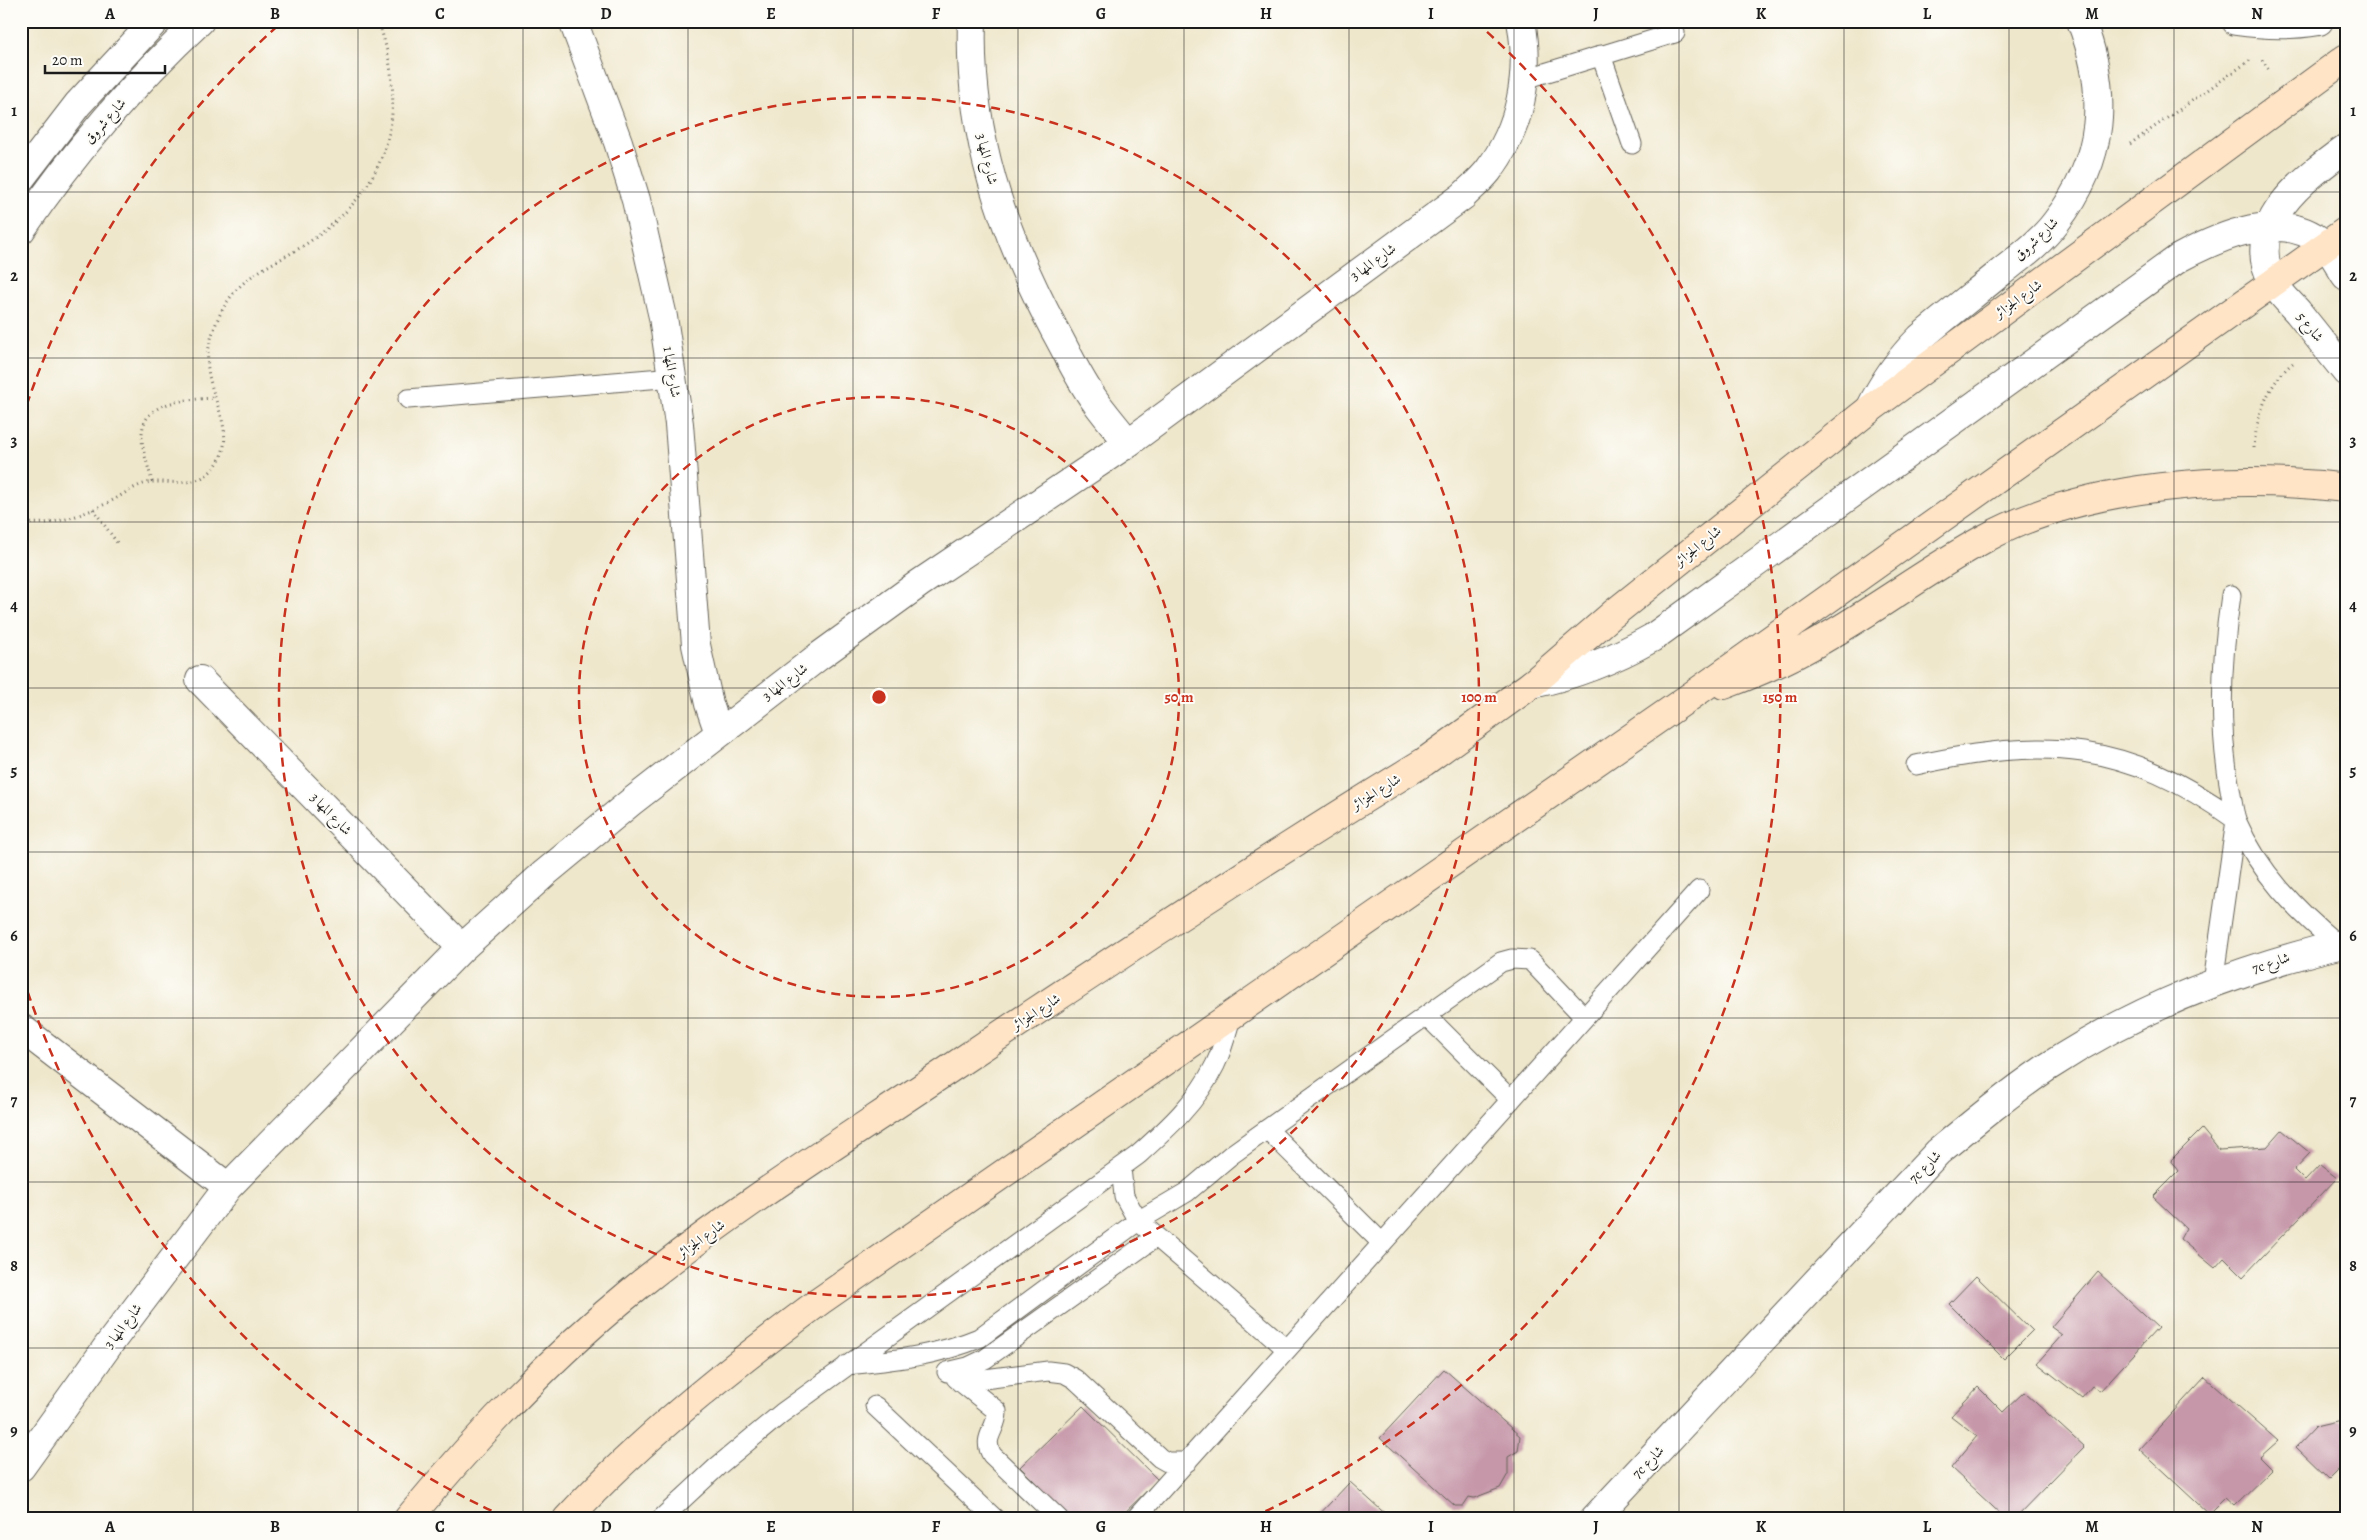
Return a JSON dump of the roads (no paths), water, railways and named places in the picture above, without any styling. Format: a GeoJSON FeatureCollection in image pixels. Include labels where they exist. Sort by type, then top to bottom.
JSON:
{"type":"FeatureCollection","features":[{"type":"Feature","properties":{"kind":"main road","name":"شارع الجزائر"},"geometry":{"type":"LineString","coordinates":[[408,1519],[458,1459],[514,1398],[568,1347],[637,1287],[703,1236],[1039,1009],[1424,762],[1532,684],[1613,614],[1870,408],[2346,58]]}},
{"type":"Feature","properties":{"kind":"main road"},"geometry":{"type":"LineString","coordinates":[[567,1519],[634,1453],[693,1400],[755,1349],[820,1301],[1694,694],[2335,238]]}},
{"type":"Feature","properties":{"kind":"main road"},"geometry":{"type":"LineString","coordinates":[[1694,694],[1751,675],[1805,650],[1950,558],[1986,538],[2026,520],[2070,505],[2124,494],[2206,484],[2251,483],[2320,485],[2346,488]]}},
{"type":"Feature","properties":{"kind":"street"},"geometry":{"type":"LineString","coordinates":[[21,178],[78,104],[154,21]]}},
{"type":"Feature","properties":{"kind":"street","name":"شارع شروق"},"geometry":{"type":"LineString","coordinates":[[21,230],[54,183],[93,133],[136,85],[200,21]]}},
{"type":"Feature","properties":{"kind":"street","name":"شارع المها 1"},"geometry":{"type":"LineString","coordinates":[[573,21],[618,142],[636,200],[663,317],[674,377],[684,472],[692,616],[702,675],[718,733]]}},
{"type":"Feature","properties":{"kind":"street","name":"شارع المها 3"},"geometry":{"type":"LineString","coordinates":[[972,21],[972,70],[977,118],[986,165],[1001,211],[1020,259],[1063,344],[1093,398],[1128,443]]}},
{"type":"Feature","properties":{"kind":"street","name":"شارع المها 3"},"geometry":{"type":"LineString","coordinates":[[21,1467],[110,1343],[228,1187],[462,948],[552,867],[718,733],[920,583],[1128,443],[1463,196],[1487,172],[1506,143],[1519,112],[1526,79],[1526,45],[1521,21]]}},
{"type":"Feature","properties":{"kind":"street","name":"شارع شروق"},"geometry":{"type":"LineString","coordinates":[[1870,408],[1892,370],[1920,338],[2029,249],[2055,224],[2076,192],[2086,171],[2095,142],[2099,112],[2098,81],[2092,52],[2080,21]]}},
{"type":"Feature","properties":{"kind":"street"},"geometry":{"type":"LineString","coordinates":[[2236,21],[2263,25],[2301,24],[2319,21]]}},
{"type":"Feature","properties":{"kind":"street"},"geometry":{"type":"LineString","coordinates":[[2273,282],[2267,264],[2266,245],[2268,227],[2283,203],[2305,179],[2346,148]]}},
{"type":"Feature","properties":{"kind":"street"},"geometry":{"type":"LineString","coordinates":[[1532,684],[1564,677],[1594,667],[1652,638],[2179,258],[2207,243],[2237,233],[2268,227],[2290,228],[2310,235],[2335,238],[2346,276]]}},
{"type":"Feature","properties":{"kind":"street","name":"شارع 5"},"geometry":{"type":"LineString","coordinates":[[2273,282],[2346,372]]}},
{"type":"Feature","properties":{"kind":"street","name":"شارع المها 3"},"geometry":{"type":"LineString","coordinates":[[200,680],[462,948]]}},
{"type":"Feature","properties":{"kind":"street","name":"7c شارع"},"geometry":{"type":"LineString","coordinates":[[1594,1519],[1938,1152],[1991,1108],[2046,1068],[2105,1033],[2166,1002],[2213,983],[2294,955],[2342,944]]}},
{"type":"Feature","properties":{"kind":"street"},"geometry":{"type":"LineString","coordinates":[[21,1028],[228,1187]]}},
{"type":"Feature","properties":{"kind":"lane"},"geometry":{"type":"LineString","coordinates":[[1526,79],[1674,33]]}},
{"type":"Feature","properties":{"kind":"lane"},"geometry":{"type":"LineString","coordinates":[[1602,55],[1632,144]]}},
{"type":"Feature","properties":{"kind":"lane"},"geometry":{"type":"LineString","coordinates":[[408,400],[674,377]]}},
{"type":"Feature","properties":{"kind":"lane"},"geometry":{"type":"LineString","coordinates":[[2231,595],[2224,640],[2221,685],[2222,731],[2227,776],[2236,820],[2255,856],[2278,889],[2306,919],[2342,944]]}},
{"type":"Feature","properties":{"kind":"lane"},"geometry":{"type":"LineString","coordinates":[[1916,765],[1991,751],[2030,747],[2068,749],[2104,755],[2174,780],[2206,798],[2236,820]]}},
{"type":"Feature","properties":{"kind":"lane"},"geometry":{"type":"LineString","coordinates":[[2213,983],[2236,820]]}},
{"type":"Feature","properties":{"kind":"lane"},"geometry":{"type":"LineString","coordinates":[[1135,1519],[1699,890]]}},
{"type":"Feature","properties":{"kind":"lane"},"geometry":{"type":"LineString","coordinates":[[847,1365],[924,1356],[956,1348],[979,1338],[1138,1221],[1180,1198],[1216,1167],[1267,1129],[1501,962],[1512,959],[1530,960],[1584,1017]]}},
{"type":"Feature","properties":{"kind":"lane"},"geometry":{"type":"LineString","coordinates":[[661,1519],[725,1460],[782,1413],[1121,1168],[1178,1119],[1201,1090],[1215,1064],[1232,1014]]}},
{"type":"Feature","properties":{"kind":"lane"},"geometry":{"type":"LineString","coordinates":[[1427,1016],[1511,1100]]}},
{"type":"Feature","properties":{"kind":"lane"},"geometry":{"type":"LineString","coordinates":[[1267,1129],[1382,1243]]}},
{"type":"Feature","properties":{"kind":"lane"},"geometry":{"type":"LineString","coordinates":[[1121,1168],[1124,1196],[1138,1221],[1288,1349]]}},
{"type":"Feature","properties":{"kind":"lane"},"geometry":{"type":"LineString","coordinates":[[953,1377],[968,1367],[986,1359],[1156,1236]]}},
{"type":"Feature","properties":{"kind":"lane"},"geometry":{"type":"LineString","coordinates":[[924,1356],[997,1411],[996,1423],[987,1440],[988,1448],[992,1455],[1059,1519]]}},
{"type":"Feature","properties":{"kind":"lane"},"geometry":{"type":"LineString","coordinates":[[953,1377],[1048,1371],[1064,1373],[1076,1380],[1160,1458],[1167,1462],[1187,1462]]}},
{"type":"Feature","properties":{"kind":"lane"},"geometry":{"type":"LineString","coordinates":[[875,1406],[994,1519]]}}]}
